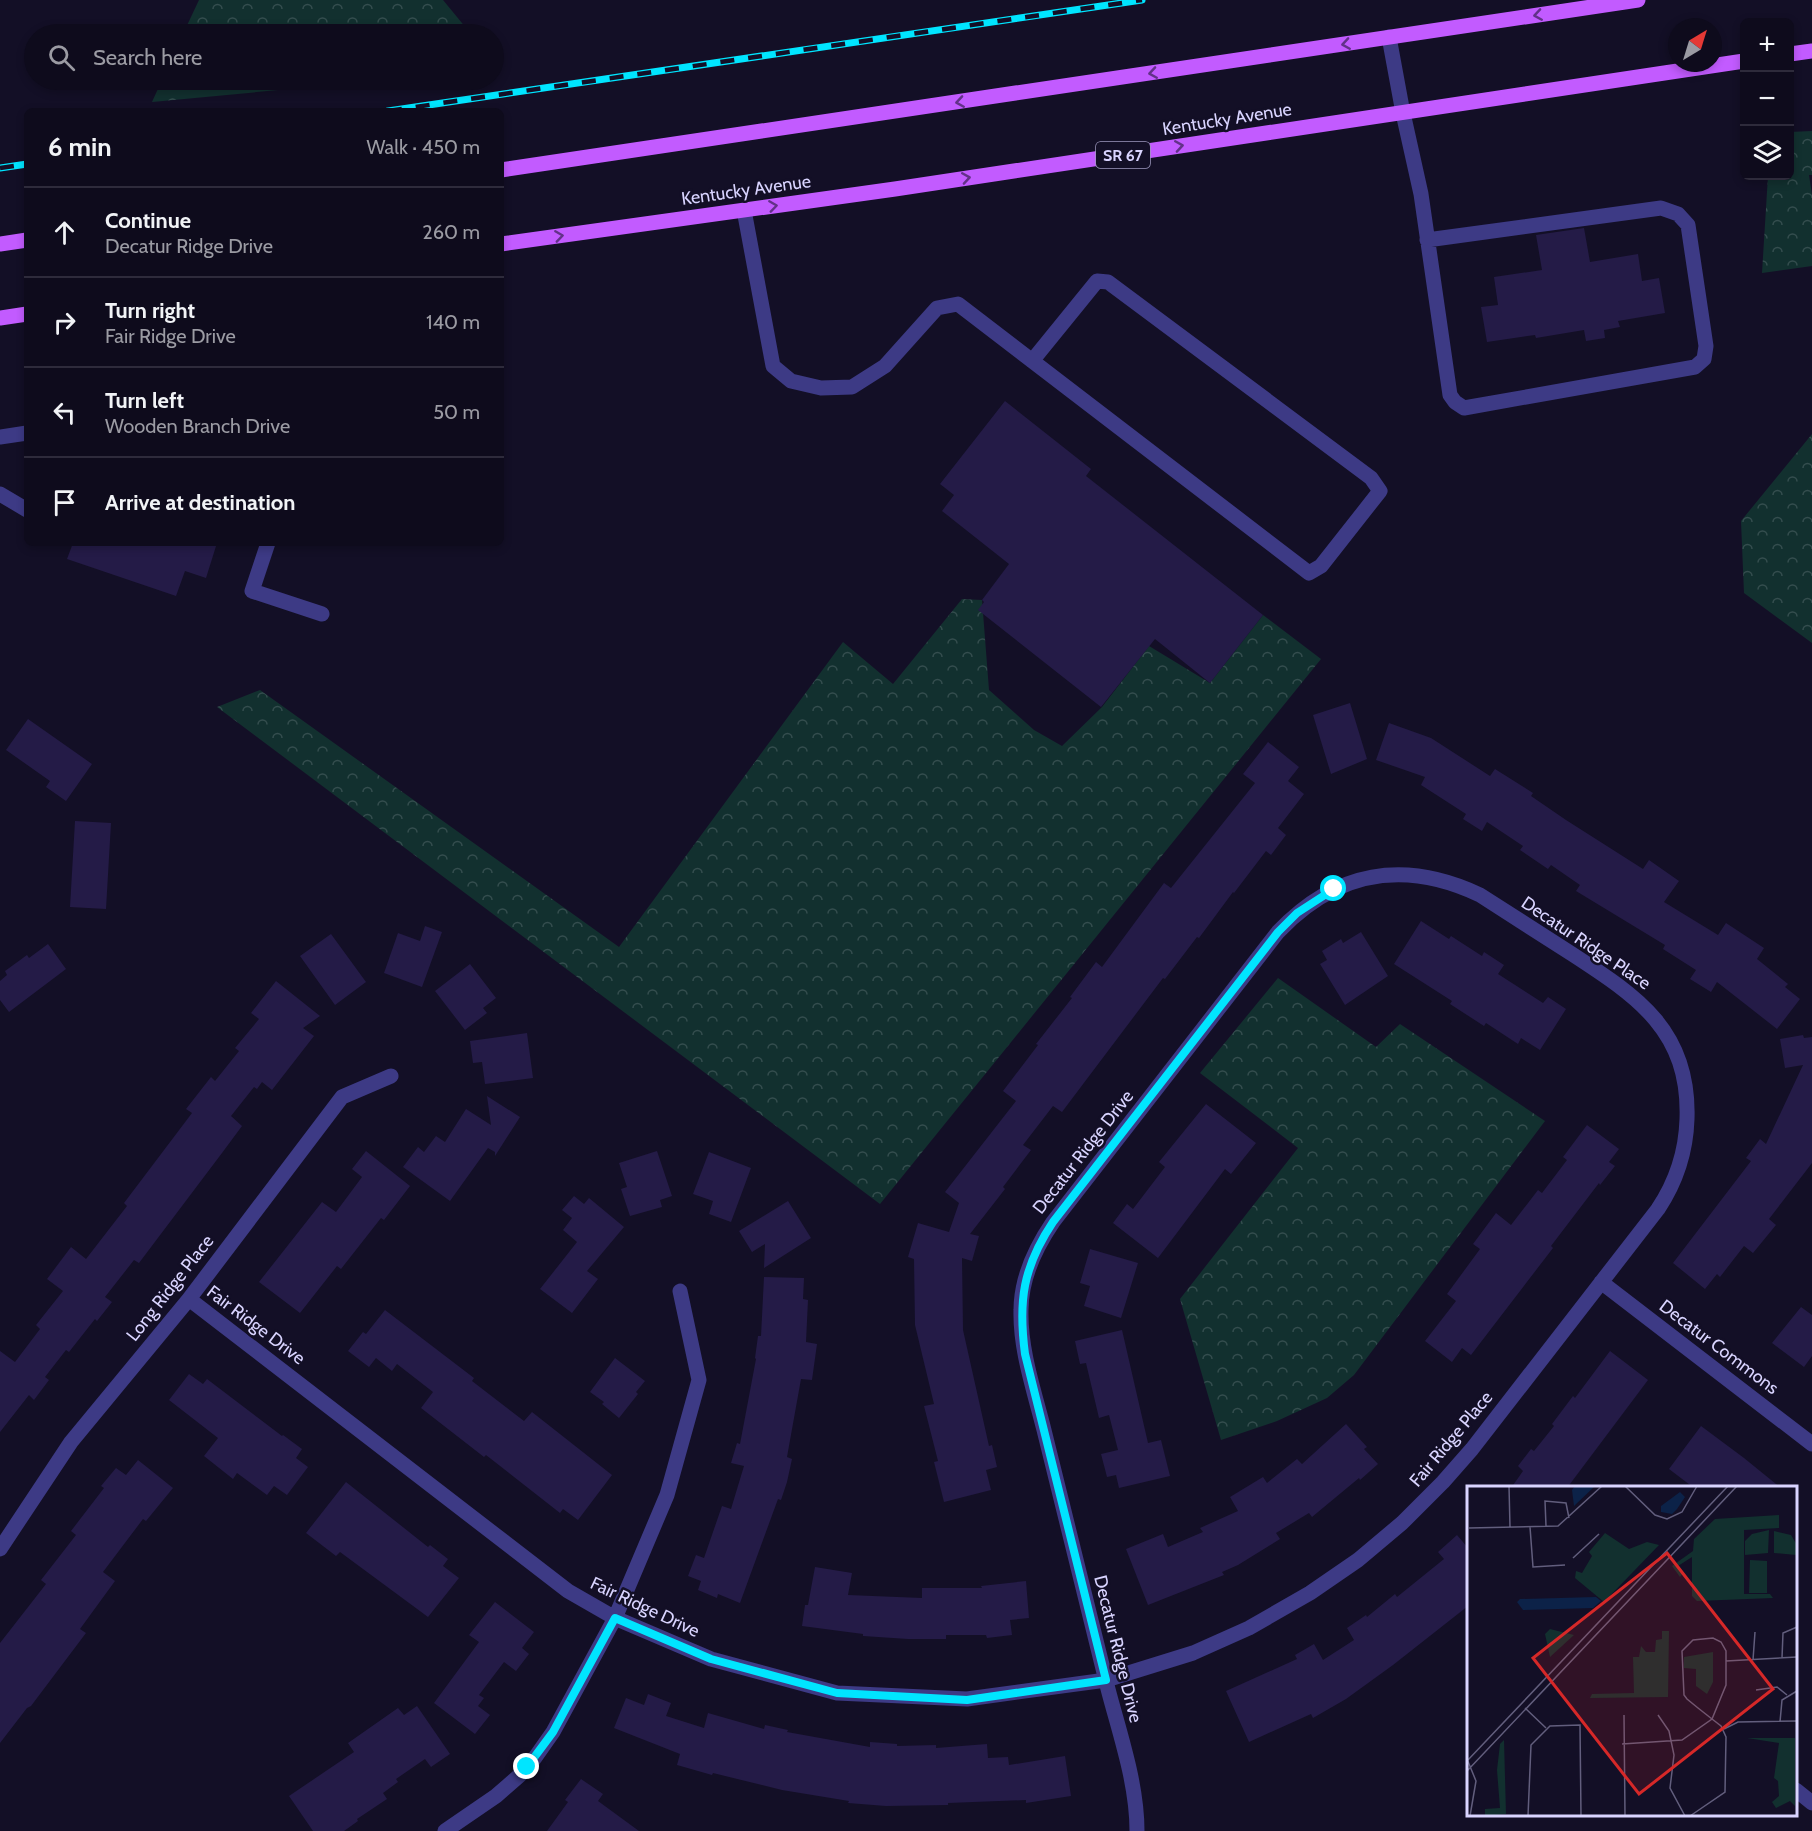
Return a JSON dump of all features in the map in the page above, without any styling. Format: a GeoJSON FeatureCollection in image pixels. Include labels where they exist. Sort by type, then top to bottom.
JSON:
{"type":"FeatureCollection","features":[{"type":"Feature","properties":{"kind":"main road"},"geometry":{"type":"LineString","coordinates":[[504,170],[1638,0]]}},
{"type":"Feature","properties":{"kind":"main road"},"geometry":{"type":"LineString","coordinates":[[1794,53],[1812,51]]}},
{"type":"Feature","properties":{"kind":"main road","name":"Kentucky Avenue"},"geometry":{"type":"LineString","coordinates":[[504,244],[1740,62]]}},
{"type":"Feature","properties":{"kind":"main road"},"geometry":{"type":"LineString","coordinates":[[0,243],[24,240]]}},
{"type":"Feature","properties":{"kind":"main road"},"geometry":{"type":"LineString","coordinates":[[0,318],[24,314]]}},
{"type":"Feature","properties":{"kind":"street"},"geometry":{"type":"LineString","coordinates":[[1389,37],[1421,194],[1427,240],[1450,394],[1455,402],[1464,408],[1695,367],[1704,359],[1706,346],[1688,225],[1678,214],[1661,208],[1427,240]]}},
{"type":"Feature","properties":{"kind":"street"},"geometry":{"type":"LineString","coordinates":[[744,210],[773,366],[791,381],[821,388],[852,387],[885,366],[937,308],[958,303],[1032,361],[1309,573],[1321,566],[1380,491],[1371,478],[1108,282],[1097,281],[1032,361]]}},
{"type":"Feature","properties":{"kind":"street"},"geometry":{"type":"LineString","coordinates":[[0,437],[24,433]]}},
{"type":"Feature","properties":{"kind":"street"},"geometry":{"type":"LineString","coordinates":[[0,494],[24,508]]}},
{"type":"Feature","properties":{"kind":"street"},"geometry":{"type":"LineString","coordinates":[[267,546],[252,591],[322,614]]}},
{"type":"Feature","properties":{"kind":"street","name":"Decatur Ridge Drive"},"geometry":{"type":"LineString","coordinates":[[1137,1831],[1135,1797],[1022,1335],[1023,1292],[1030,1264],[1042,1238],[1053,1222],[1290,919],[1310,903],[1334,889],[1368,878],[1403,874],[1420,876]]}},
{"type":"Feature","properties":{"kind":"street","name":"Decatur Ridge Place"},"geometry":{"type":"LineString","coordinates":[[1420,876],[1459,885],[1480,895],[1614,982],[1639,1001],[1670,1041],[1686,1090]]}},
{"type":"Feature","properties":{"kind":"street","name":"Long Ridge Place"},"geometry":{"type":"LineString","coordinates":[[0,1549],[71,1442],[189,1299],[342,1097],[392,1076]]}},
{"type":"Feature","properties":{"kind":"street","name":"Fair Ridge Place"},"geometry":{"type":"LineString","coordinates":[[1106,1680],[1193,1653],[1249,1628],[1316,1589],[1380,1542],[1428,1497],[1459,1465],[1658,1209],[1675,1179],[1687,1135],[1686,1090]]}},
{"type":"Feature","properties":{"kind":"street","name":"Decatur Commons"},"geometry":{"type":"LineString","coordinates":[[1601,1282],[1812,1444]]}},
{"type":"Feature","properties":{"kind":"street"},"geometry":{"type":"LineString","coordinates":[[445,1831],[496,1796],[534,1759],[553,1732],[615,1618],[667,1495],[699,1380],[680,1291]]}},
{"type":"Feature","properties":{"kind":"street","name":"Fair Ridge Drive"},"geometry":{"type":"LineString","coordinates":[[189,1299],[568,1591],[615,1618],[711,1659],[837,1693],[967,1700],[1106,1680]]}},
{"type":"Feature","properties":{"kind":"street"},"geometry":{"type":"LineString","coordinates":[[1797,1791],[1812,1803]]}},
{"type":"Feature","properties":{"kind":"green space"},"geometry":{"type":"Polygon","coordinates":[[[199,0],[443,0],[463,24],[188,24],[199,0]]]}},
{"type":"Feature","properties":{"kind":"green space"},"geometry":{"type":"Polygon","coordinates":[[[157,90],[279,90],[152,102],[157,90]]]}},
{"type":"Feature","properties":{"kind":"green space"},"geometry":{"type":"Polygon","coordinates":[[[1812,131],[1812,175],[1809,175],[1812,195],[1812,266],[1762,273],[1768,180],[1794,180],[1794,132],[1812,131]]]}},
{"type":"Feature","properties":{"kind":"green space"},"geometry":{"type":"Polygon","coordinates":[[[1812,434],[1812,643],[1744,593],[1741,521],[1812,434]]]}},
{"type":"Feature","properties":{"kind":"green space"},"geometry":{"type":"Polygon","coordinates":[[[962,599],[982,600],[989,690],[1034,730],[1062,746],[1102,707],[1149,646],[1210,683],[1263,615],[1321,659],[880,1204],[217,707],[260,690],[619,947],[843,642],[893,684],[962,599]]]}},
{"type":"Feature","properties":{"kind":"green space"},"geometry":{"type":"Polygon","coordinates":[[[1278,978],[1376,1047],[1400,1024],[1545,1121],[1354,1375],[1327,1398],[1277,1421],[1221,1440],[1180,1299],[1298,1148],[1200,1073],[1278,978]]]}},
{"type":"Feature","properties":{"kind":"building"},"geometry":{"type":"Polygon","coordinates":[[[1584,228],[1590,262],[1638,254],[1642,281],[1659,278],[1665,313],[1618,321],[1620,327],[1604,330],[1605,338],[1586,341],[1584,330],[1536,338],[1535,335],[1487,342],[1481,307],[1498,305],[1494,277],[1542,270],[1536,235],[1584,228]]]}},
{"type":"Feature","properties":{"kind":"building"},"geometry":{"type":"Polygon","coordinates":[[[1005,401],[1091,469],[1086,476],[1263,615],[1210,683],[1155,639],[1101,707],[978,610],[984,602],[982,600],[1009,564],[942,511],[954,495],[940,484],[1005,401]]]}},
{"type":"Feature","properties":{"kind":"building"},"geometry":{"type":"Polygon","coordinates":[[[72,546],[216,546],[206,578],[185,571],[176,596],[67,559],[72,546]]]}},
{"type":"Feature","properties":{"kind":"building"},"geometry":{"type":"Polygon","coordinates":[[[1350,703],[1367,759],[1331,774],[1313,715],[1350,703]]]}},
{"type":"Feature","properties":{"kind":"building"},"geometry":{"type":"Polygon","coordinates":[[[28,719],[92,764],[66,801],[46,787],[50,781],[6,750],[28,719]]]}},
{"type":"Feature","properties":{"kind":"building"},"geometry":{"type":"Polygon","coordinates":[[[1389,723],[1431,738],[1490,776],[1495,769],[1533,793],[1531,796],[1566,820],[1643,869],[1649,860],[1679,881],[1664,902],[1718,935],[1726,923],[1764,948],[1757,959],[1788,984],[1785,987],[1800,999],[1777,1029],[1717,982],[1711,992],[1690,979],[1696,970],[1663,949],[1665,945],[1576,891],[1580,885],[1551,865],[1548,869],[1520,850],[1523,846],[1487,822],[1482,831],[1463,819],[1466,814],[1421,785],[1425,777],[1376,760],[1389,723]]]}},
{"type":"Feature","properties":{"kind":"building"},"geometry":{"type":"Polygon","coordinates":[[[1268,742],[1299,767],[1288,781],[1304,794],[1278,828],[1286,835],[1271,855],[1266,851],[1199,938],[1197,937],[1165,979],[1163,978],[1062,1112],[1053,1106],[1023,1145],[1031,1150],[1003,1187],[1005,1189],[970,1234],[979,1236],[972,1261],[962,1258],[963,1330],[989,1446],[992,1445],[997,1467],[986,1470],[991,1490],[944,1502],[934,1462],[938,1461],[924,1406],[934,1404],[915,1325],[914,1259],[908,1257],[918,1223],[949,1232],[959,1203],[945,1192],[1016,1101],[1003,1091],[1096,962],[1102,967],[1164,883],[1171,888],[1255,783],[1243,774],[1268,742]]]}},
{"type":"Feature","properties":{"kind":"building"},"geometry":{"type":"Polygon","coordinates":[[[75,821],[111,823],[106,909],[70,907],[75,821]]]}},
{"type":"Feature","properties":{"kind":"building"},"geometry":{"type":"Polygon","coordinates":[[[1421,921],[1449,939],[1451,936],[1482,956],[1484,952],[1504,965],[1498,974],[1543,1003],[1548,997],[1566,1009],[1540,1050],[1521,1038],[1518,1044],[1486,1023],[1484,1026],[1450,1004],[1452,1001],[1394,964],[1421,921]]]}},
{"type":"Feature","properties":{"kind":"building"},"geometry":{"type":"Polygon","coordinates":[[[425,926],[442,932],[422,987],[384,973],[398,933],[420,941],[425,926]]]}},
{"type":"Feature","properties":{"kind":"building"},"geometry":{"type":"Polygon","coordinates":[[[1361,932],[1388,976],[1345,1005],[1320,964],[1327,960],[1322,951],[1341,939],[1343,943],[1361,932]]]}},
{"type":"Feature","properties":{"kind":"building"},"geometry":{"type":"Polygon","coordinates":[[[331,934],[366,982],[335,1005],[300,956],[331,934]]]}},
{"type":"Feature","properties":{"kind":"building"},"geometry":{"type":"Polygon","coordinates":[[[48,944],[66,969],[9,1012],[0,1000],[0,981],[7,975],[5,971],[27,955],[29,958],[48,944]]]}},
{"type":"Feature","properties":{"kind":"building"},"geometry":{"type":"Polygon","coordinates":[[[470,964],[496,998],[483,1008],[487,1013],[465,1030],[435,991],[470,964]]]}},
{"type":"Feature","properties":{"kind":"building"},"geometry":{"type":"Polygon","coordinates":[[[276,981],[320,1016],[303,1028],[314,1036],[272,1090],[262,1082],[257,1089],[254,1087],[231,1116],[242,1126],[139,1263],[134,1260],[105,1297],[112,1302],[97,1321],[95,1319],[69,1352],[66,1350],[45,1377],[49,1380],[34,1400],[29,1395],[0,1432],[0,1351],[15,1362],[40,1329],[36,1325],[63,1291],[47,1279],[71,1247],[86,1259],[127,1206],[124,1203],[192,1113],[186,1109],[211,1077],[215,1081],[239,1051],[235,1048],[259,1019],[251,1013],[276,981]]]}},
{"type":"Feature","properties":{"kind":"building"},"geometry":{"type":"Polygon","coordinates":[[[527,1033],[533,1078],[485,1084],[482,1062],[473,1063],[470,1041],[527,1033]]]}},
{"type":"Feature","properties":{"kind":"building"},"geometry":{"type":"Polygon","coordinates":[[[1803,1035],[1804,1038],[1812,1037],[1812,1163],[1769,1219],[1776,1225],[1753,1253],[1744,1246],[1720,1277],[1717,1274],[1705,1289],[1673,1263],[1751,1161],[1746,1158],[1760,1139],[1766,1144],[1803,1065],[1785,1068],[1780,1039],[1803,1035]]]}},
{"type":"Feature","properties":{"kind":"building"},"geometry":{"type":"Polygon","coordinates":[[[487,1096],[520,1117],[495,1156],[495,1152],[488,1148],[450,1201],[403,1167],[418,1147],[424,1152],[436,1136],[445,1142],[466,1109],[491,1125],[487,1096]]]}},
{"type":"Feature","properties":{"kind":"building"},"geometry":{"type":"Polygon","coordinates":[[[1206,1104],[1256,1143],[1231,1174],[1225,1169],[1158,1258],[1113,1223],[1127,1204],[1133,1209],[1165,1167],[1159,1162],[1206,1104]]]}},
{"type":"Feature","properties":{"kind":"building"},"geometry":{"type":"Polygon","coordinates":[[[1587,1125],[1619,1149],[1609,1162],[1615,1166],[1600,1185],[1599,1183],[1551,1246],[1553,1248],[1471,1355],[1462,1348],[1452,1362],[1425,1341],[1456,1301],[1447,1294],[1480,1249],[1473,1244],[1496,1213],[1511,1225],[1538,1190],[1542,1193],[1567,1160],[1563,1157],[1587,1125]]]}},
{"type":"Feature","properties":{"kind":"building"},"geometry":{"type":"Polygon","coordinates":[[[366,1151],[410,1186],[384,1220],[381,1218],[341,1269],[337,1266],[300,1313],[259,1282],[322,1202],[336,1212],[362,1177],[352,1169],[366,1151]]]}},
{"type":"Feature","properties":{"kind":"building"},"geometry":{"type":"Polygon","coordinates":[[[657,1151],[672,1196],[660,1200],[662,1207],[630,1216],[621,1189],[627,1187],[619,1163],[657,1151]]]}},
{"type":"Feature","properties":{"kind":"building"},"geometry":{"type":"Polygon","coordinates":[[[709,1152],[751,1168],[731,1222],[709,1214],[713,1201],[693,1194],[709,1152]]]}},
{"type":"Feature","properties":{"kind":"building"},"geometry":{"type":"Polygon","coordinates":[[[574,1196],[584,1204],[589,1198],[624,1227],[587,1271],[598,1279],[572,1313],[540,1289],[577,1242],[563,1230],[572,1218],[562,1210],[574,1196]]]}},
{"type":"Feature","properties":{"kind":"building"},"geometry":{"type":"Polygon","coordinates":[[[788,1201],[811,1238],[764,1268],[765,1244],[752,1252],[739,1231],[788,1201]]]}},
{"type":"Feature","properties":{"kind":"building"},"geometry":{"type":"Polygon","coordinates":[[[1090,1249],[1138,1263],[1121,1318],[1084,1306],[1090,1286],[1080,1283],[1090,1249]]]}},
{"type":"Feature","properties":{"kind":"building"},"geometry":{"type":"Polygon","coordinates":[[[764,1277],[804,1278],[803,1299],[808,1300],[806,1342],[817,1344],[812,1380],[801,1379],[787,1457],[792,1459],[787,1482],[781,1500],[778,1499],[740,1603],[718,1594],[717,1598],[698,1590],[701,1581],[688,1576],[696,1555],[704,1558],[722,1506],[731,1509],[744,1466],[731,1463],[737,1443],[740,1444],[756,1359],[758,1336],[761,1336],[764,1277]]]}},
{"type":"Feature","properties":{"kind":"building"},"geometry":{"type":"Polygon","coordinates":[[[1801,1307],[1812,1315],[1812,1356],[1804,1367],[1772,1343],[1801,1307]]]}},
{"type":"Feature","properties":{"kind":"building"},"geometry":{"type":"Polygon","coordinates":[[[385,1310],[474,1378],[472,1381],[524,1421],[532,1412],[612,1475],[578,1520],[563,1509],[560,1513],[421,1408],[433,1392],[397,1364],[392,1371],[376,1358],[369,1367],[348,1351],[363,1332],[366,1334],[385,1310]]]}},
{"type":"Feature","properties":{"kind":"building"},"geometry":{"type":"Polygon","coordinates":[[[1122,1330],[1148,1443],[1161,1440],[1170,1476],[1119,1488],[1116,1475],[1107,1477],[1101,1454],[1118,1450],[1109,1415],[1099,1418],[1086,1363],[1080,1364],[1075,1341],[1122,1330]]]}},
{"type":"Feature","properties":{"kind":"building"},"geometry":{"type":"Polygon","coordinates":[[[1610,1351],[1648,1380],[1568,1486],[1512,1486],[1523,1471],[1518,1466],[1531,1449],[1534,1451],[1554,1426],[1552,1424],[1573,1396],[1575,1398],[1610,1351]]]}},
{"type":"Feature","properties":{"kind":"building"},"geometry":{"type":"Polygon","coordinates":[[[615,1358],[645,1381],[619,1418],[602,1404],[604,1402],[590,1392],[615,1358]]]}},
{"type":"Feature","properties":{"kind":"building"},"geometry":{"type":"Polygon","coordinates":[[[189,1374],[203,1384],[207,1379],[302,1449],[296,1458],[308,1467],[287,1495],[274,1486],[267,1495],[237,1473],[233,1479],[204,1456],[218,1438],[169,1400],[189,1374]]]}},
{"type":"Feature","properties":{"kind":"building"},"geometry":{"type":"Polygon","coordinates":[[[1346,1424],[1367,1447],[1364,1449],[1378,1464],[1312,1517],[1309,1513],[1276,1533],[1280,1539],[1238,1565],[1222,1572],[1224,1575],[1148,1605],[1126,1549],[1163,1534],[1168,1547],[1203,1532],[1200,1528],[1238,1511],[1230,1497],[1263,1477],[1267,1483],[1297,1459],[1302,1464],[1346,1424]]]}},
{"type":"Feature","properties":{"kind":"building"},"geometry":{"type":"Polygon","coordinates":[[[1701,1426],[1779,1486],[1691,1486],[1669,1469],[1701,1426]]]}},
{"type":"Feature","properties":{"kind":"building"},"geometry":{"type":"Polygon","coordinates":[[[138,1460],[173,1488],[146,1521],[143,1519],[103,1572],[115,1581],[80,1629],[86,1633],[0,1743],[0,1643],[46,1584],[41,1580],[76,1535],[71,1531],[104,1488],[101,1486],[116,1468],[126,1475],[138,1460]]]}},
{"type":"Feature","properties":{"kind":"building"},"geometry":{"type":"Polygon","coordinates":[[[346,1482],[428,1547],[430,1545],[448,1559],[443,1566],[459,1578],[428,1617],[340,1552],[336,1556],[306,1533],[346,1482]]]}},
{"type":"Feature","properties":{"kind":"building"},"geometry":{"type":"Polygon","coordinates":[[[1457,1535],[1467,1547],[1467,1607],[1346,1699],[1313,1718],[1311,1714],[1249,1742],[1226,1691],[1297,1659],[1295,1655],[1314,1644],[1323,1660],[1354,1640],[1347,1628],[1366,1615],[1367,1617],[1395,1594],[1397,1597],[1444,1559],[1438,1552],[1457,1535]]]}},
{"type":"Feature","properties":{"kind":"building"},"geometry":{"type":"Polygon","coordinates":[[[815,1567],[852,1573],[848,1595],[922,1598],[922,1588],[982,1588],[981,1586],[1026,1581],[1029,1618],[1010,1620],[1012,1635],[987,1638],[986,1635],[946,1635],[946,1639],[908,1639],[863,1636],[863,1634],[802,1626],[815,1567]]]}},
{"type":"Feature","properties":{"kind":"building"},"geometry":{"type":"Polygon","coordinates":[[[495,1602],[534,1632],[522,1648],[529,1654],[516,1671],[504,1662],[479,1695],[484,1698],[478,1706],[490,1715],[475,1734],[434,1703],[479,1642],[469,1635],[495,1602]]]}},
{"type":"Feature","properties":{"kind":"building"},"geometry":{"type":"Polygon","coordinates":[[[648,1694],[671,1703],[666,1716],[704,1728],[708,1713],[764,1729],[765,1725],[788,1730],[787,1732],[870,1747],[870,1742],[897,1744],[897,1746],[936,1745],[936,1748],[987,1744],[988,1758],[1008,1757],[1009,1765],[1065,1756],[1071,1796],[1026,1803],[1026,1800],[886,1806],[848,1803],[849,1801],[782,1790],[713,1773],[712,1775],[677,1765],[680,1754],[614,1728],[626,1698],[644,1705],[648,1694]]]}},
{"type":"Feature","properties":{"kind":"building"},"geometry":{"type":"Polygon","coordinates":[[[417,1706],[450,1754],[431,1767],[425,1759],[396,1779],[398,1782],[383,1793],[387,1799],[357,1819],[358,1821],[344,1831],[313,1831],[289,1796],[354,1752],[348,1743],[398,1708],[404,1715],[417,1706]]]}},
{"type":"Feature","properties":{"kind":"building"},"geometry":{"type":"Polygon","coordinates":[[[581,1779],[603,1794],[598,1801],[639,1831],[547,1831],[568,1802],[565,1800],[581,1779]]]}},
{"type":"Feature","properties":{"kind":"railway"},"geometry":{"type":"LineString","coordinates":[[408,108],[1142,0]]}},
{"type":"Feature","properties":{"kind":"railway"},"geometry":{"type":"LineString","coordinates":[[0,168],[24,164]]}},
{"type":"Feature","properties":{"kind":"route"},"geometry":{"type":"LineString","coordinates":[[527,1767],[553,1732],[615,1618],[711,1659],[837,1693],[967,1700],[1106,1680],[1025,1354],[1021,1310],[1030,1264],[1042,1238],[1053,1222],[1278,932],[1297,913],[1334,889]]}}]}
